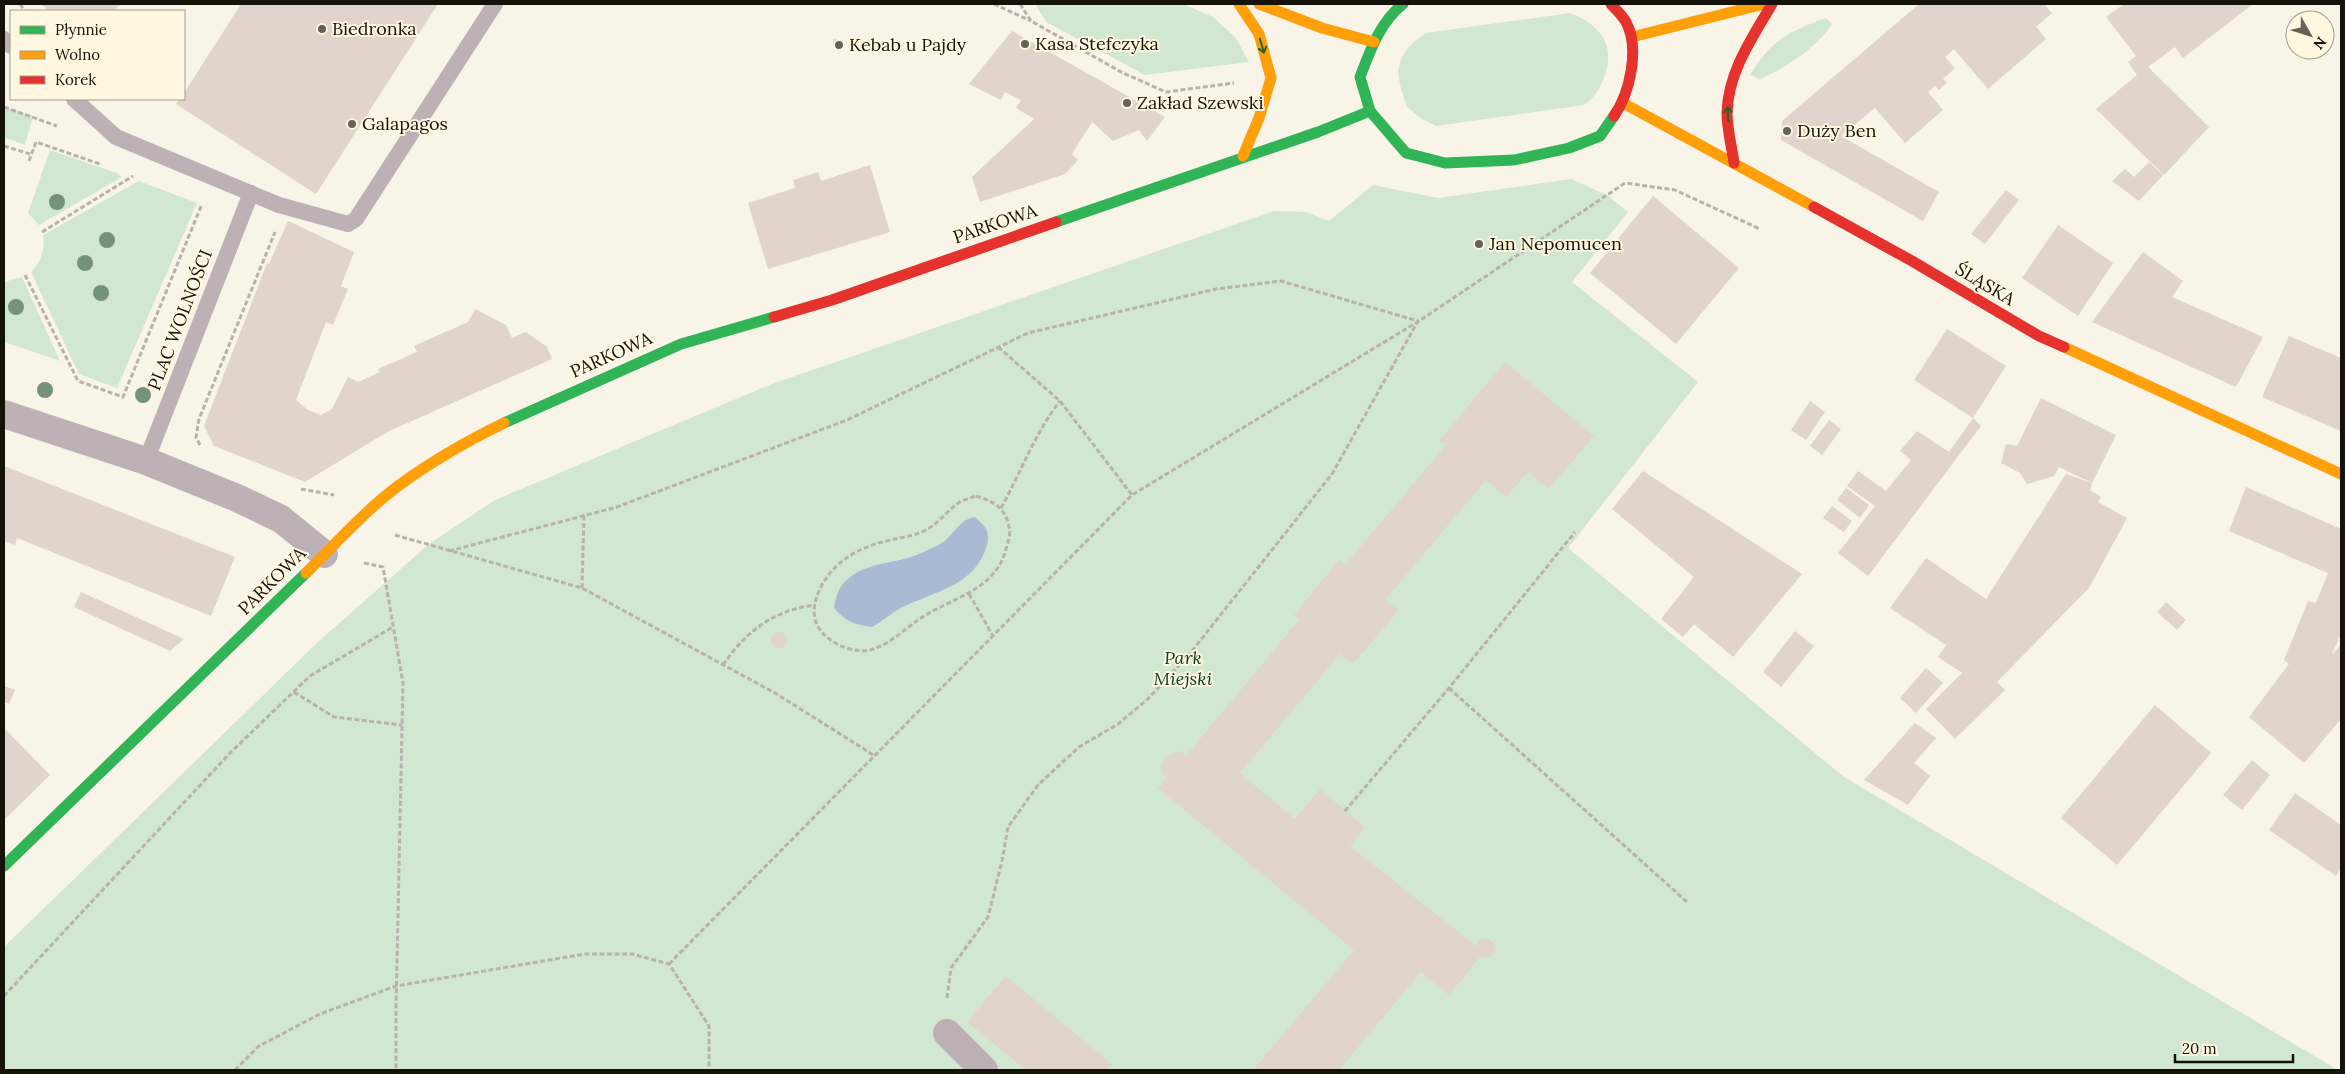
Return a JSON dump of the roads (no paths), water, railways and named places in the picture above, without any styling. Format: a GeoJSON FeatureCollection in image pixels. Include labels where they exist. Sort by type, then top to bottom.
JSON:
{"type":"FeatureCollection","features":[{"type":"Feature","properties":{"kind":"street"},"geometry":{"type":"LineString","coordinates":[[1240,4],[1259,34],[1271,78],[1259,118],[1244,156]]}},
{"type":"Feature","properties":{"kind":"street"},"geometry":{"type":"LineString","coordinates":[[1259,4],[1322,28],[1374,42]]}},
{"type":"Feature","properties":{"kind":"street"},"geometry":{"type":"LineString","coordinates":[[1403,4],[1396,8],[1374,42],[1360,77],[1370,111],[1385,131],[1406,153],[1445,163],[1514,160],[1569,148],[1600,136],[1623,103],[1632,67],[1632,37],[1626,21],[1611,4]]}},
{"type":"Feature","properties":{"kind":"street"},"geometry":{"type":"LineString","coordinates":[[1632,37],[1764,4]]}},
{"type":"Feature","properties":{"kind":"street"},"geometry":{"type":"LineString","coordinates":[[1734,163],[1727,114],[1730,86],[1741,56],[1772,4]]}},
{"type":"Feature","properties":{"kind":"street","name":"ŚLĄSKA"},"geometry":{"type":"LineString","coordinates":[[1623,103],[1912,261],[2040,336],[2341,474]]}},
{"type":"Feature","properties":{"kind":"street","name":"PARKOWA"},"geometry":{"type":"LineString","coordinates":[[4,866],[248,631],[366,513],[398,486],[457,446],[511,418],[672,348],[832,300],[1318,132],[1370,111]]}},
{"type":"Feature","properties":{"kind":"street"},"geometry":{"type":"LineString","coordinates":[[4,414],[146,461],[281,519],[324,554]]}},
{"type":"Feature","properties":{"kind":"street"},"geometry":{"type":"LineString","coordinates":[[947,1034],[984,1070]]}},
{"type":"Feature","properties":{"kind":"lane"},"geometry":{"type":"LineString","coordinates":[[75,100],[116,136],[285,207],[348,224],[356,219],[496,4]]}},
{"type":"Feature","properties":{"kind":"lane","name":"PLAC WOLNOŚCI"},"geometry":{"type":"LineString","coordinates":[[146,461],[250,193]]}},
{"type":"Feature","properties":{"kind":"water"},"geometry":{"type":"Polygon","coordinates":[[[974,517],[986,529],[988,536],[987,545],[974,570],[952,586],[901,608],[872,627],[851,622],[834,608],[840,588],[857,572],[912,557],[939,545],[962,523],[974,517]]]}},
{"type":"Feature","properties":{"kind":"place","name":"Biedronka"},"geometry":{"type":"Point","coordinates":[322,29]}},
{"type":"Feature","properties":{"kind":"place","name":"Kasa Stefczyka"},"geometry":{"type":"Point","coordinates":[1025,44]}},
{"type":"Feature","properties":{"kind":"place","name":"Kebab u Pajdy"},"geometry":{"type":"Point","coordinates":[839,45]}},
{"type":"Feature","properties":{"kind":"place","name":"Zakład Szewski"},"geometry":{"type":"Point","coordinates":[1127,103]}},
{"type":"Feature","properties":{"kind":"place","name":"Galapagos"},"geometry":{"type":"Point","coordinates":[352,124]}},
{"type":"Feature","properties":{"kind":"place","name":"Duży Ben"},"geometry":{"type":"Point","coordinates":[1787,131]}},
{"type":"Feature","properties":{"kind":"place","name":"Jan Nepomucen"},"geometry":{"type":"Point","coordinates":[1479,244]}},
{"type":"Feature","properties":{"kind":"park label","name":"Park Miejski"},"geometry":{"type":"Point","coordinates":[1183,668]}}]}
